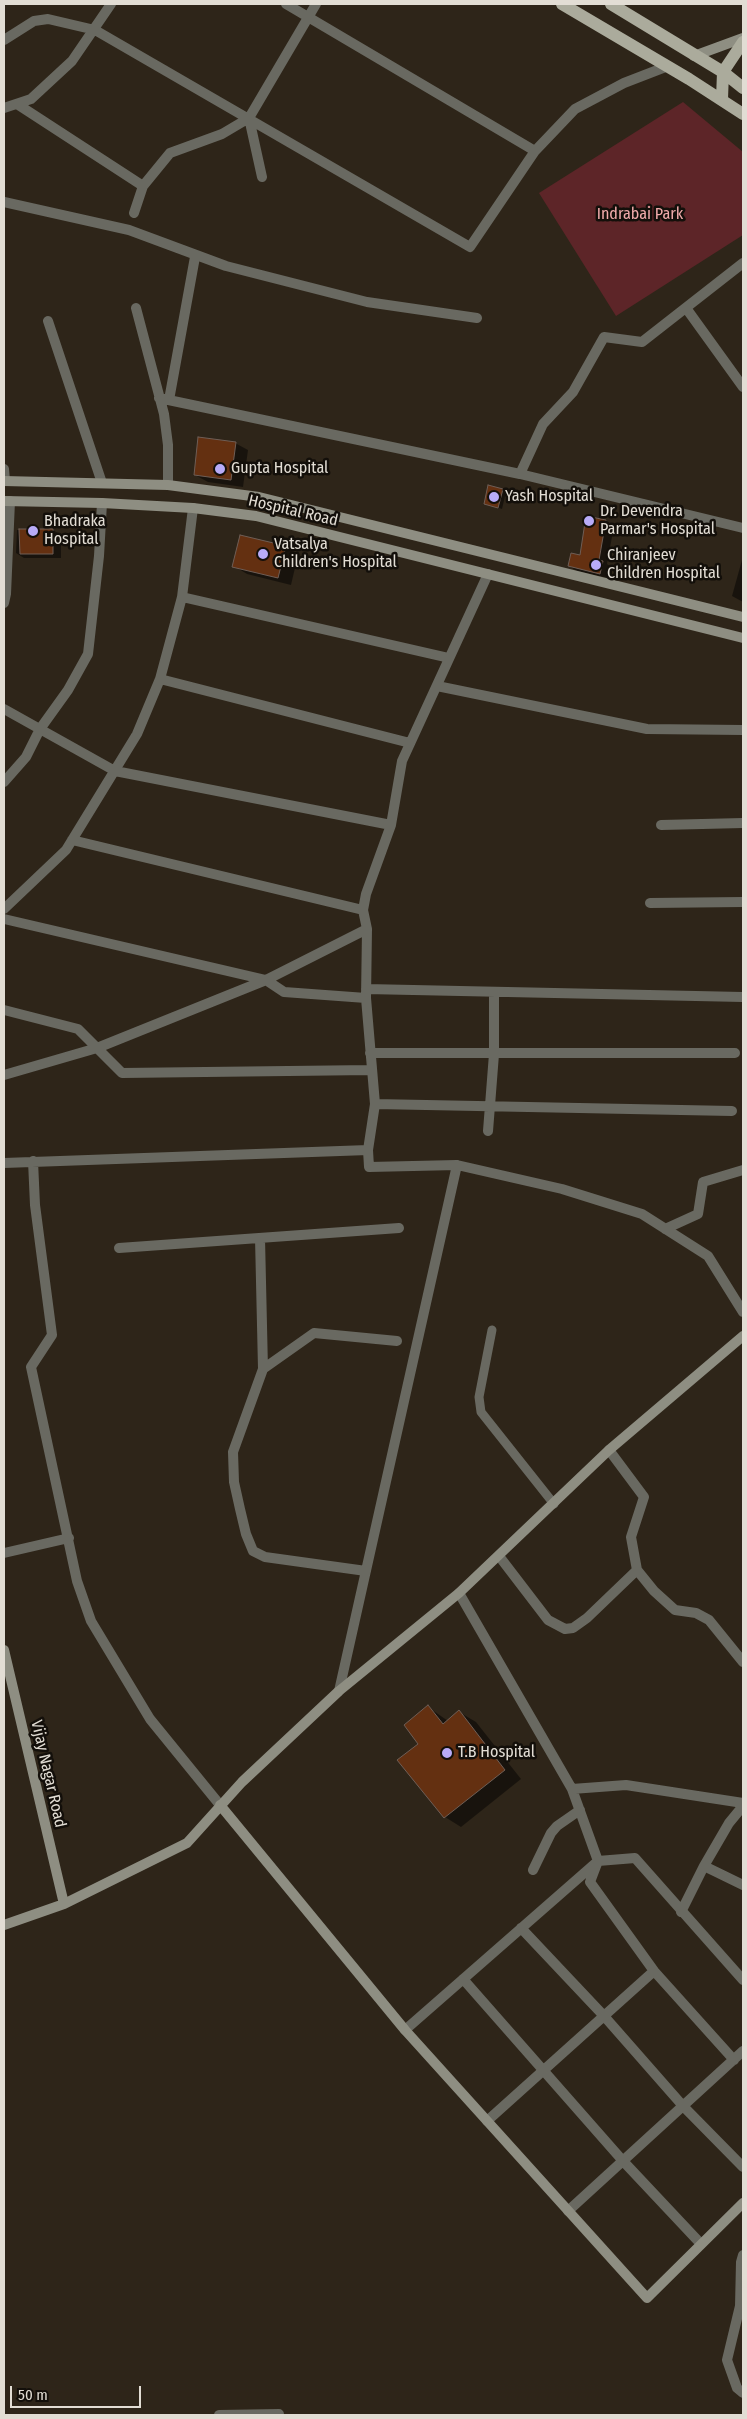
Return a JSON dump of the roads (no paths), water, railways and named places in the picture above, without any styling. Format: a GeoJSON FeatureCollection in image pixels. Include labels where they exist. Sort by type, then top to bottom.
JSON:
{"type":"FeatureCollection","features":[{"type":"Feature","properties":{"kind":"main road"},"geometry":{"type":"LineString","coordinates":[[562,4],[668,66],[743,114]]}},
{"type":"Feature","properties":{"kind":"main road"},"geometry":{"type":"LineString","coordinates":[[611,4],[723,72],[743,88]]}},
{"type":"Feature","properties":{"kind":"main road"},"geometry":{"type":"LineString","coordinates":[[722,99],[723,72],[743,40]]}},
{"type":"Feature","properties":{"kind":"street"},"geometry":{"type":"LineString","coordinates":[[4,108],[31,99],[72,61],[111,4]]}},
{"type":"Feature","properties":{"kind":"street"},"geometry":{"type":"LineString","coordinates":[[286,4],[534,151]]}},
{"type":"Feature","properties":{"kind":"street"},"geometry":{"type":"LineString","coordinates":[[134,213],[143,186],[170,153],[222,134],[249,118],[316,4]]}},
{"type":"Feature","properties":{"kind":"street"},"geometry":{"type":"LineString","coordinates":[[4,40],[34,21],[48,19],[95,30],[470,247],[534,151],[575,109],[624,83],[668,66]]}},
{"type":"Feature","properties":{"kind":"street"},"geometry":{"type":"LineString","coordinates":[[694,56],[743,40]]}},
{"type":"Feature","properties":{"kind":"street"},"geometry":{"type":"LineString","coordinates":[[16,104],[143,186]]}},
{"type":"Feature","properties":{"kind":"street"},"geometry":{"type":"LineString","coordinates":[[249,118],[262,177]]}},
{"type":"Feature","properties":{"kind":"street"},"geometry":{"type":"LineString","coordinates":[[4,202],[129,230],[195,257],[366,302],[478,318]]}},
{"type":"Feature","properties":{"kind":"street"},"geometry":{"type":"LineString","coordinates":[[168,485],[168,445],[164,399],[195,257]]}},
{"type":"Feature","properties":{"kind":"street"},"geometry":{"type":"LineString","coordinates":[[520,474],[543,424],[573,392],[604,338],[642,342],[743,263]]}},
{"type":"Feature","properties":{"kind":"street"},"geometry":{"type":"LineString","coordinates":[[136,308],[164,399]]}},
{"type":"Feature","properties":{"kind":"street"},"geometry":{"type":"LineString","coordinates":[[686,308],[743,387]]}},
{"type":"Feature","properties":{"kind":"street"},"geometry":{"type":"LineString","coordinates":[[48,321],[102,483]]}},
{"type":"Feature","properties":{"kind":"street"},"geometry":{"type":"LineString","coordinates":[[164,399],[520,474],[743,528]]}},
{"type":"Feature","properties":{"kind":"street"},"geometry":{"type":"LineString","coordinates":[[4,469],[4,481]]}},
{"type":"Feature","properties":{"kind":"street","name":"Hospital Road"},"geometry":{"type":"LineString","coordinates":[[4,481],[168,485],[259,497],[743,617]]}},
{"type":"Feature","properties":{"kind":"street"},"geometry":{"type":"LineString","coordinates":[[4,603],[6,594],[7,501]]}},
{"type":"Feature","properties":{"kind":"street","name":"Hospital Road"},"geometry":{"type":"LineString","coordinates":[[7,501],[102,503],[192,508],[256,516],[743,638]]}},
{"type":"Feature","properties":{"kind":"street"},"geometry":{"type":"LineString","coordinates":[[4,782],[26,758],[40,729],[68,690],[88,654],[99,556],[102,503]]}},
{"type":"Feature","properties":{"kind":"street"},"geometry":{"type":"LineString","coordinates":[[4,909],[66,850],[137,734],[160,679],[182,597],[192,508]]}},
{"type":"Feature","properties":{"kind":"street"},"geometry":{"type":"LineString","coordinates":[[488,574],[402,761],[391,825],[366,894],[364,910],[367,929],[366,994],[375,1104],[368,1150],[369,1167],[457,1165],[562,1189],[642,1214],[708,1256],[743,1312]]}},
{"type":"Feature","properties":{"kind":"street"},"geometry":{"type":"LineString","coordinates":[[182,597],[449,658]]}},
{"type":"Feature","properties":{"kind":"street"},"geometry":{"type":"LineString","coordinates":[[160,679],[410,743]]}},
{"type":"Feature","properties":{"kind":"street"},"geometry":{"type":"LineString","coordinates":[[436,686],[647,729],[743,730]]}},
{"type":"Feature","properties":{"kind":"street"},"geometry":{"type":"LineString","coordinates":[[4,709],[115,771],[391,825]]}},
{"type":"Feature","properties":{"kind":"street"},"geometry":{"type":"LineString","coordinates":[[661,825],[743,823]]}},
{"type":"Feature","properties":{"kind":"street"},"geometry":{"type":"LineString","coordinates":[[72,840],[364,910]]}},
{"type":"Feature","properties":{"kind":"street"},"geometry":{"type":"LineString","coordinates":[[650,903],[743,902]]}},
{"type":"Feature","properties":{"kind":"street"},"geometry":{"type":"LineString","coordinates":[[4,919],[266,980],[284,992],[366,994],[494,992],[743,998]]}},
{"type":"Feature","properties":{"kind":"street"},"geometry":{"type":"LineString","coordinates":[[4,1075],[97,1048],[266,980],[367,929]]}},
{"type":"Feature","properties":{"kind":"street"},"geometry":{"type":"LineString","coordinates":[[488,1131],[494,1054],[494,992]]}},
{"type":"Feature","properties":{"kind":"street"},"geometry":{"type":"LineString","coordinates":[[4,1010],[78,1029],[122,1073],[371,1070]]}},
{"type":"Feature","properties":{"kind":"street"},"geometry":{"type":"LineString","coordinates":[[370,1053],[735,1053]]}},
{"type":"Feature","properties":{"kind":"street"},"geometry":{"type":"LineString","coordinates":[[375,1104],[732,1111]]}},
{"type":"Feature","properties":{"kind":"street"},"geometry":{"type":"LineString","coordinates":[[4,1164],[33,1161],[368,1150]]}},
{"type":"Feature","properties":{"kind":"street"},"geometry":{"type":"LineString","coordinates":[[33,1161],[35,1205],[52,1335],[31,1367],[77,1581],[92,1621],[150,1719],[406,2030],[646,2298],[743,2203]]}},
{"type":"Feature","properties":{"kind":"street"},"geometry":{"type":"LineString","coordinates":[[339,1691],[457,1165]]}},
{"type":"Feature","properties":{"kind":"street"},"geometry":{"type":"LineString","coordinates":[[665,1229],[698,1214],[704,1182],[743,1170]]}},
{"type":"Feature","properties":{"kind":"street"},"geometry":{"type":"LineString","coordinates":[[120,1248],[399,1228]]}},
{"type":"Feature","properties":{"kind":"street"},"geometry":{"type":"LineString","coordinates":[[260,1238],[263,1369],[233,1452],[234,1482],[246,1534],[253,1551],[265,1557],[366,1571]]}},
{"type":"Feature","properties":{"kind":"street"},"geometry":{"type":"LineString","coordinates":[[263,1369],[314,1333],[397,1341]]}},
{"type":"Feature","properties":{"kind":"street"},"geometry":{"type":"LineString","coordinates":[[4,1925],[64,1904],[187,1844],[220,1805],[339,1691],[460,1593],[609,1450],[743,1336]]}},
{"type":"Feature","properties":{"kind":"street"},"geometry":{"type":"LineString","coordinates":[[609,1450],[644,1497],[631,1537],[637,1570],[654,1591],[675,1610],[696,1613],[710,1620],[740,1650],[743,1662]]}},
{"type":"Feature","properties":{"kind":"street"},"geometry":{"type":"LineString","coordinates":[[4,1553],[68,1538]]}},
{"type":"Feature","properties":{"kind":"street"},"geometry":{"type":"LineString","coordinates":[[499,1556],[548,1620],[565,1629],[573,1628],[587,1618],[637,1570]]}},
{"type":"Feature","properties":{"kind":"street"},"geometry":{"type":"LineString","coordinates":[[460,1593],[572,1789],[598,1861],[590,1882],[654,1970],[734,2060]]}},
{"type":"Feature","properties":{"kind":"street","name":"Vijay Nagar Road"},"geometry":{"type":"LineString","coordinates":[[4,1650],[64,1904]]}},
{"type":"Feature","properties":{"kind":"street"},"geometry":{"type":"LineString","coordinates":[[572,1789],[626,1785],[742,1810],[704,1866],[681,1912]]}},
{"type":"Feature","properties":{"kind":"street"},"geometry":{"type":"LineString","coordinates":[[533,1870],[551,1833],[557,1826],[580,1810]]}},
{"type":"Feature","properties":{"kind":"street"},"geometry":{"type":"LineString","coordinates":[[406,2030],[598,1861],[635,1858],[743,1980]]}},
{"type":"Feature","properties":{"kind":"street"},"geometry":{"type":"LineString","coordinates":[[704,1866],[743,1885]]}},
{"type":"Feature","properties":{"kind":"street"},"geometry":{"type":"LineString","coordinates":[[521,1928],[604,2016],[683,2106],[743,2167]]}},
{"type":"Feature","properties":{"kind":"street"},"geometry":{"type":"LineString","coordinates":[[487,2121],[654,1970]]}},
{"type":"Feature","properties":{"kind":"street"},"geometry":{"type":"LineString","coordinates":[[463,1979],[623,2161],[701,2244]]}},
{"type":"Feature","properties":{"kind":"street"},"geometry":{"type":"LineString","coordinates":[[568,2211],[743,2052]]}},
{"type":"Feature","properties":{"kind":"street"},"geometry":{"type":"LineString","coordinates":[[743,2255],[741,2262],[740,2306],[728,2360],[737,2388],[743,2393]]}},
{"type":"Feature","properties":{"kind":"street"},"geometry":{"type":"LineString","coordinates":[[219,2415],[279,2414]]}},
{"type":"Feature","properties":{"kind":"lane"},"geometry":{"type":"LineString","coordinates":[[492,1330],[479,1398],[481,1412],[554,1504]]}},
{"type":"Feature","properties":{"kind":"place","name":"Gupta Hospital"},"geometry":{"type":"Point","coordinates":[220,469]}},
{"type":"Feature","properties":{"kind":"place","name":"Yash Hospital"},"geometry":{"type":"Point","coordinates":[494,497]}},
{"type":"Feature","properties":{"kind":"place","name":"Dr. Devendra Parmar's Hospital"},"geometry":{"type":"Point","coordinates":[589,521]}},
{"type":"Feature","properties":{"kind":"place","name":"Bhadraka Hospital"},"geometry":{"type":"Point","coordinates":[33,531]}},
{"type":"Feature","properties":{"kind":"place","name":"Vatsalya Children's Hospital"},"geometry":{"type":"Point","coordinates":[263,554]}},
{"type":"Feature","properties":{"kind":"place","name":"Chiranjeev Children Hospital"},"geometry":{"type":"Point","coordinates":[596,565]}},
{"type":"Feature","properties":{"kind":"place","name":"T.B Hospital"},"geometry":{"type":"Point","coordinates":[447,1753]}},
{"type":"Feature","properties":{"kind":"park label","name":"Indrabai Park"},"geometry":{"type":"Point","coordinates":[640,215]}}]}
